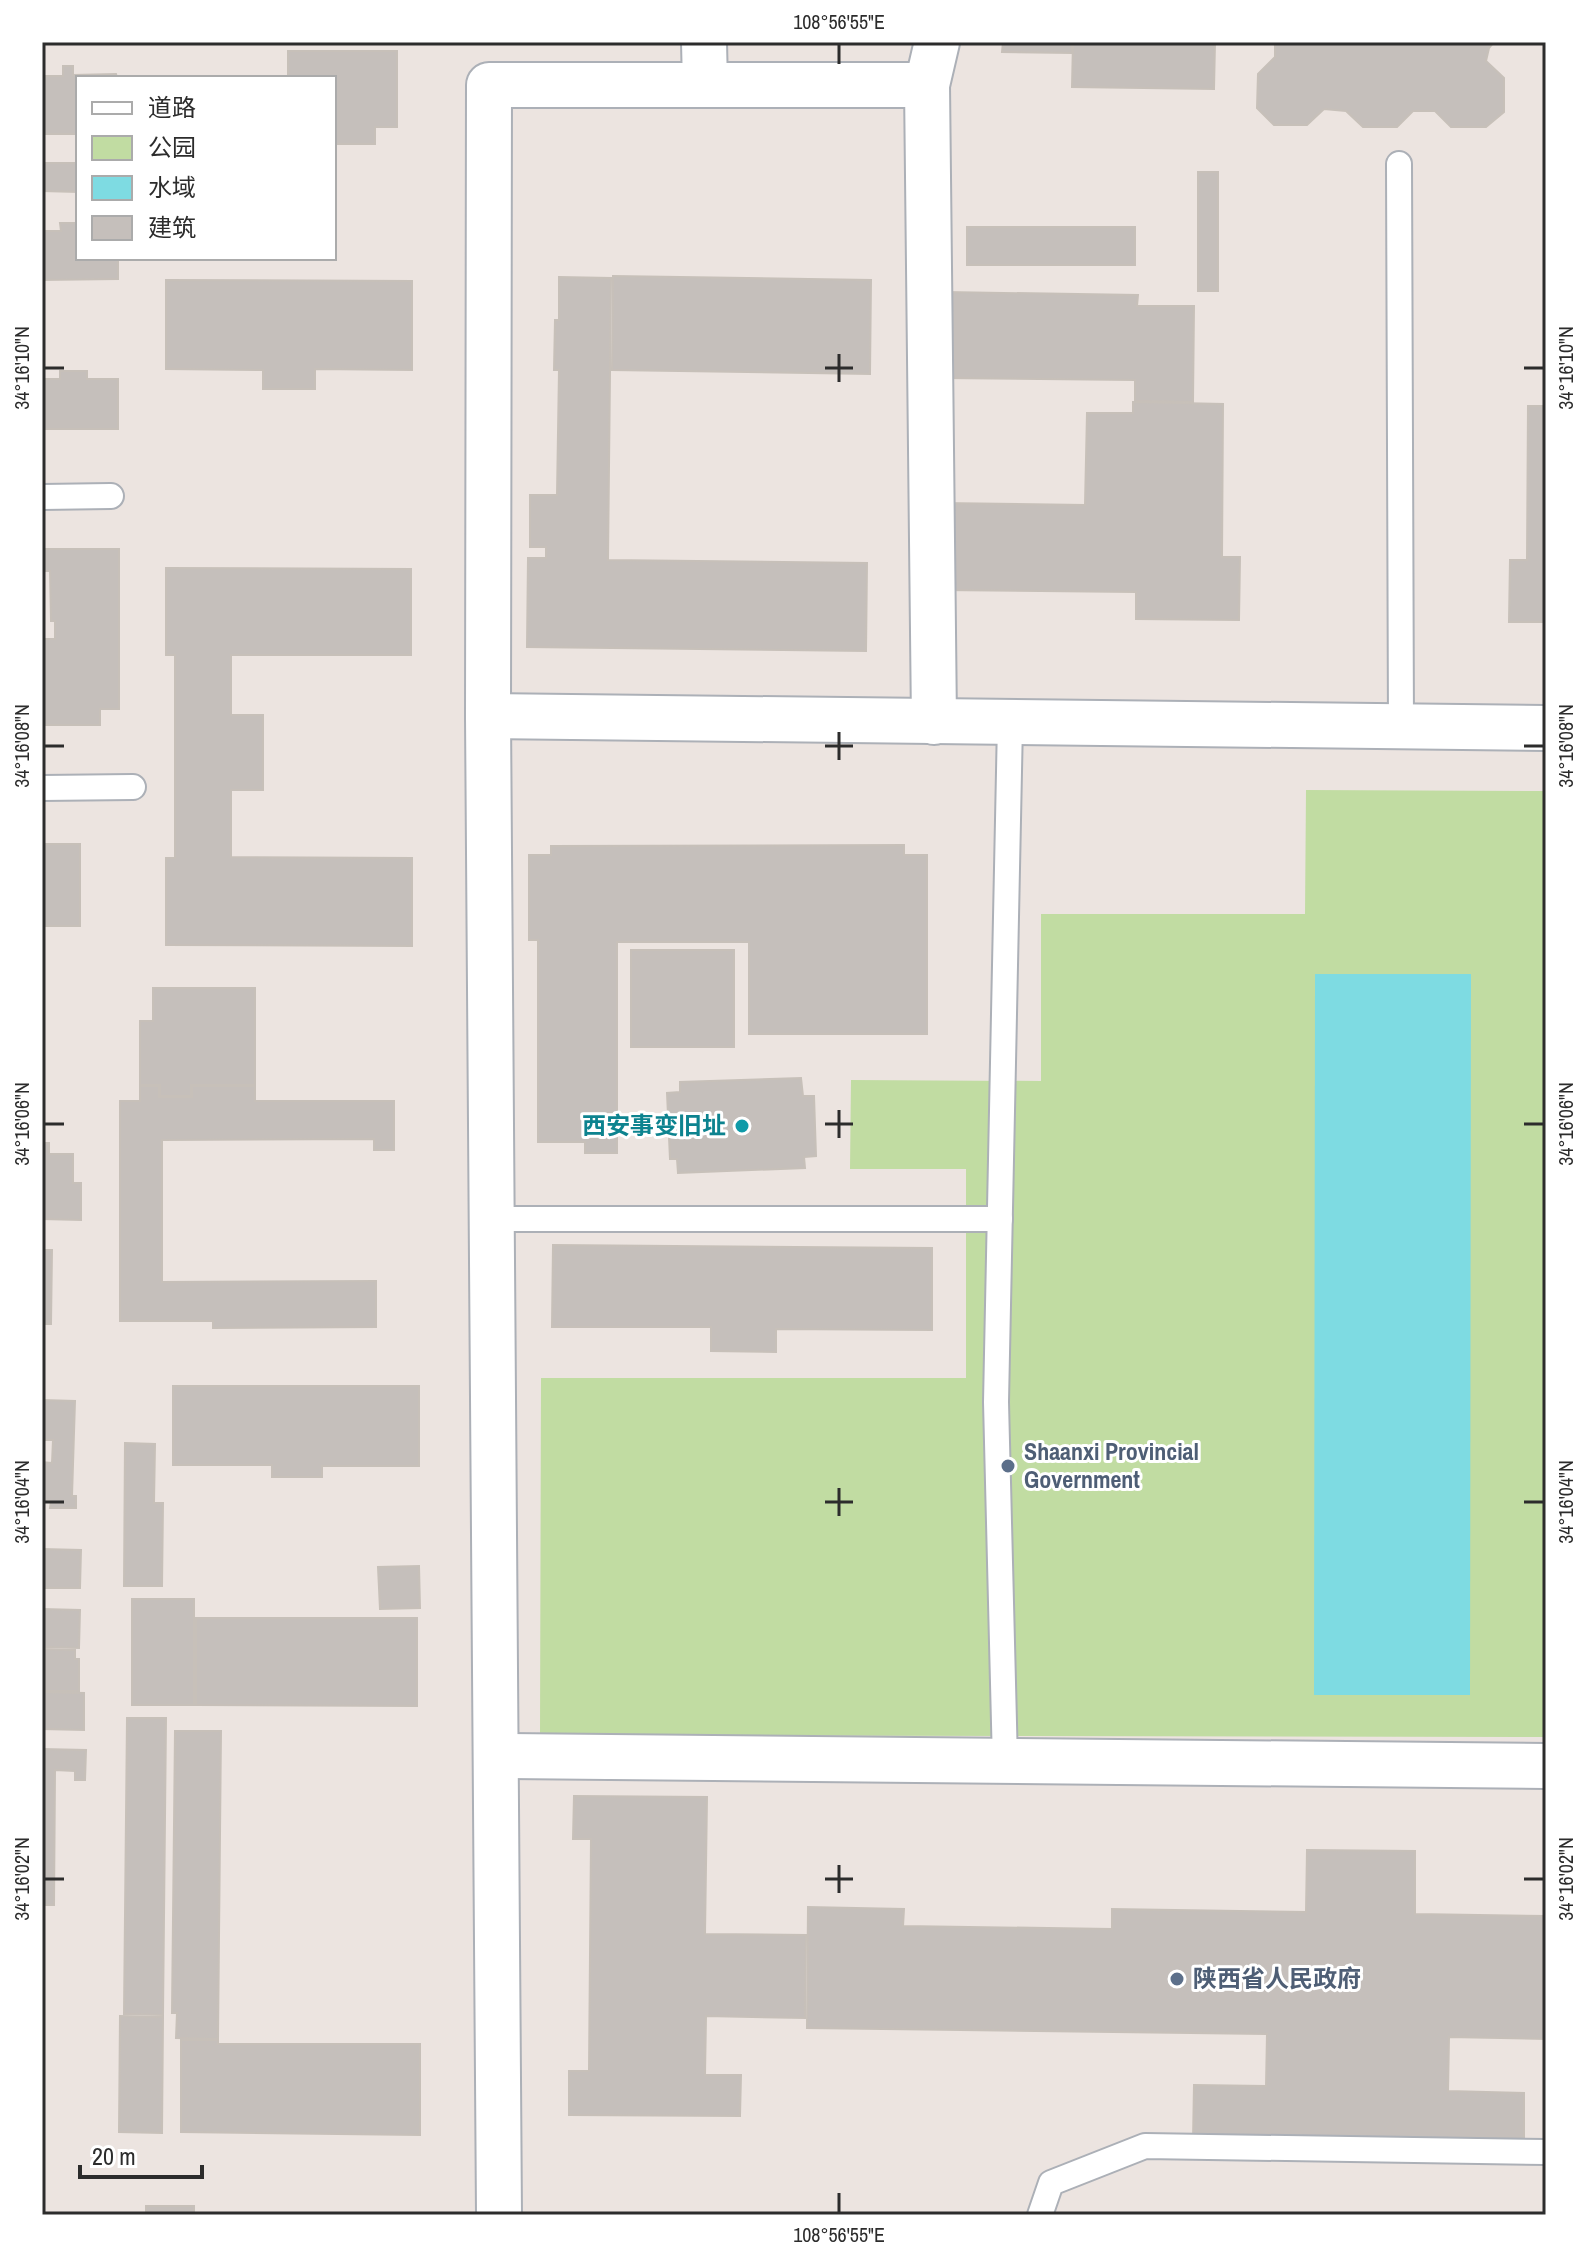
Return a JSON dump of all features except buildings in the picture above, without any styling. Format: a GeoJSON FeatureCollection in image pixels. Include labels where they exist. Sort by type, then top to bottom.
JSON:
{"type":"FeatureCollection","features":[{"type":"Feature","properties":{"kind":"street"},"geometry":{"type":"LineString","coordinates":[[704,42],[705,85]]}},
{"type":"Feature","properties":{"kind":"street"},"geometry":{"type":"LineString","coordinates":[[934,722],[927,85],[937,42]]}},
{"type":"Feature","properties":{"kind":"street"},"geometry":{"type":"LineString","coordinates":[[499,2215],[488,716],[489,85],[927,85]]}},
{"type":"Feature","properties":{"kind":"street"},"geometry":{"type":"LineString","coordinates":[[488,716],[1546,728]]}},
{"type":"Feature","properties":{"kind":"street"},"geometry":{"type":"LineString","coordinates":[[496,1756],[1546,1766]]}},
{"type":"Feature","properties":{"kind":"lane"},"geometry":{"type":"LineString","coordinates":[[1399,164],[1401,726]]}},
{"type":"Feature","properties":{"kind":"lane"},"geometry":{"type":"LineString","coordinates":[[42,497],[111,496]]}},
{"type":"Feature","properties":{"kind":"lane"},"geometry":{"type":"LineString","coordinates":[[1005,1763],[996,1402],[1010,723]]}},
{"type":"Feature","properties":{"kind":"lane"},"geometry":{"type":"LineString","coordinates":[[42,788],[133,787]]}},
{"type":"Feature","properties":{"kind":"lane"},"geometry":{"type":"LineString","coordinates":[[492,1219],[1000,1219]]}},
{"type":"Feature","properties":{"kind":"lane"},"geometry":{"type":"LineString","coordinates":[[1040,2215],[1051,2183],[1145,2146],[1546,2152]]}},
{"type":"Feature","properties":{"kind":"green space"},"geometry":{"type":"Polygon","coordinates":[[[1306,790],[1546,791],[1546,1737],[540,1735],[541,1378],[966,1378],[966,1169],[850,1169],[851,1080],[1041,1081],[1041,914],[1305,914],[1306,790]]]}},
{"type":"Feature","properties":{"kind":"water"},"geometry":{"type":"Polygon","coordinates":[[[1315,974],[1471,974],[1470,1695],[1314,1695],[1315,974]]]}},
{"type":"Feature","properties":{"kind":"place","name":"西安事变旧址"},"geometry":{"type":"Point","coordinates":[742,1126]}},
{"type":"Feature","properties":{"kind":"place","name":"Shaanxi Provincial Government"},"geometry":{"type":"Point","coordinates":[1008,1466]}},
{"type":"Feature","properties":{"kind":"place","name":"陕西省人民政府"},"geometry":{"type":"Point","coordinates":[1177,1979]}}]}
